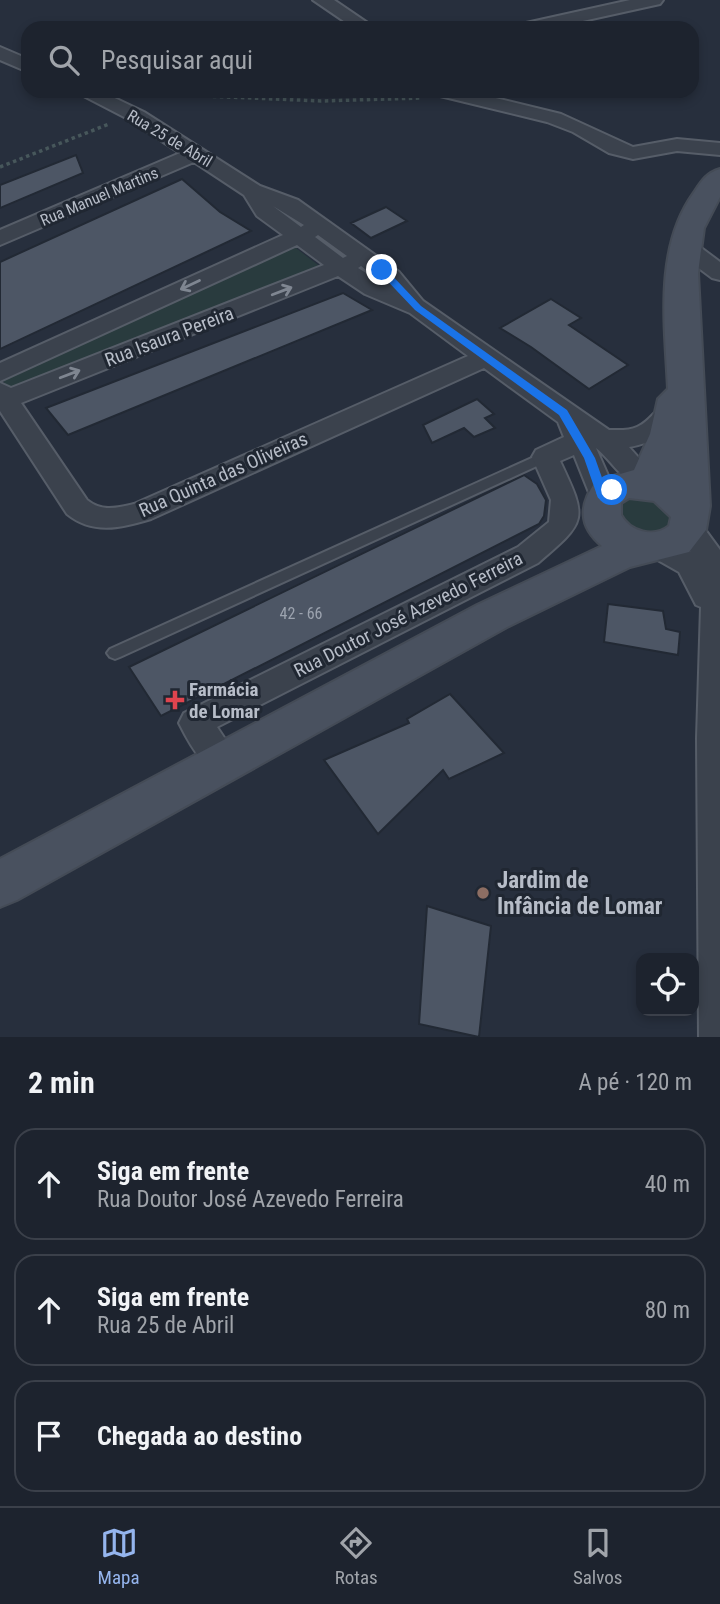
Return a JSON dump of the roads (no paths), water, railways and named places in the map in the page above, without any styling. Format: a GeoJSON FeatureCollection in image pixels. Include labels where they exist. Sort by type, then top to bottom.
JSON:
{"type":"FeatureCollection","features":[{"type":"Feature","properties":{"kind":"main road"},"geometry":{"type":"LineString","coordinates":[[671,534],[684,361],[684,246],[701,202],[720,178]]}},
{"type":"Feature","properties":{"kind":"main road"},"geometry":{"type":"LineString","coordinates":[[603,509],[612,533],[632,544],[671,534],[685,505],[676,495],[647,483],[668,434],[684,361]]}},
{"type":"Feature","properties":{"kind":"main road","name":"Rua Doutor José Azevedo Ferreira"},"geometry":{"type":"LineString","coordinates":[[492,616],[562,564],[588,540],[603,509],[620,486],[647,483]]}},
{"type":"Feature","properties":{"kind":"main road","name":"Rua Doutor José Azevedo Ferreira"},"geometry":{"type":"LineString","coordinates":[[0,884],[225,764],[492,616],[617,556],[671,534]]}},
{"type":"Feature","properties":{"kind":"street"},"geometry":{"type":"LineString","coordinates":[[322,0],[355,21]]}},
{"type":"Feature","properties":{"kind":"street"},"geometry":{"type":"LineString","coordinates":[[558,21],[654,0]]}},
{"type":"Feature","properties":{"kind":"street"},"geometry":{"type":"LineString","coordinates":[[0,53],[21,62]]}},
{"type":"Feature","properties":{"kind":"street","name":"Rua 25 de Abril"},"geometry":{"type":"LineString","coordinates":[[99,98],[137,116],[253,191],[290,205],[323,227],[373,289],[418,308],[563,412],[592,440]]}},
{"type":"Feature","properties":{"kind":"street"},"geometry":{"type":"LineString","coordinates":[[468,98],[554,118],[580,128],[616,149],[633,153],[677,145],[720,149]]}},
{"type":"Feature","properties":{"kind":"street","name":"Rua Manuel Martins"},"geometry":{"type":"LineString","coordinates":[[0,238],[198,153]]}},
{"type":"Feature","properties":{"kind":"street","name":"Rua 25 de Abril"},"geometry":{"type":"LineString","coordinates":[[253,191],[265,211],[296,235],[351,261]]}},
{"type":"Feature","properties":{"kind":"street"},"geometry":{"type":"LineString","coordinates":[[296,235],[323,227]]}},
{"type":"Feature","properties":{"kind":"street","name":"Rua Isaura Pereira"},"geometry":{"type":"LineString","coordinates":[[0,373],[296,235]]}},
{"type":"Feature","properties":{"kind":"street"},"geometry":{"type":"LineString","coordinates":[[684,246],[720,273]]}},
{"type":"Feature","properties":{"kind":"street","name":"Rua Isaura Pereira"},"geometry":{"type":"LineString","coordinates":[[3,395],[351,261]]}},
{"type":"Feature","properties":{"kind":"street","name":"Rua Quinta das Oliveiras"},"geometry":{"type":"LineString","coordinates":[[3,395],[77,507],[87,517],[101,521],[141,512],[487,357]]}},
{"type":"Feature","properties":{"kind":"street"},"geometry":{"type":"LineString","coordinates":[[545,457],[592,440],[643,438],[655,431],[674,408]]}},
{"type":"Feature","properties":{"kind":"street"},"geometry":{"type":"LineString","coordinates":[[592,440],[647,483]]}},
{"type":"Feature","properties":{"kind":"street"},"geometry":{"type":"LineString","coordinates":[[592,440],[603,509]]}},
{"type":"Feature","properties":{"kind":"street","name":"Rua Doutor José Azevedo Ferreira"},"geometry":{"type":"LineString","coordinates":[[225,764],[195,723],[528,555],[563,526],[565,500],[545,457]]}},
{"type":"Feature","properties":{"kind":"street"},"geometry":{"type":"LineString","coordinates":[[671,534],[704,590],[713,627],[714,877],[719,1037]]}},
{"type":"Feature","properties":{"kind":"lane"},"geometry":{"type":"LineString","coordinates":[[115,653],[545,457]]}},
{"type":"Feature","properties":{"kind":"place","name":"Farmácia de Lomar"},"geometry":{"type":"Point","coordinates":[175,700]}},
{"type":"Feature","properties":{"kind":"place","name":"Jardim de Infância de Lomar"},"geometry":{"type":"Point","coordinates":[483,893]}}]}
